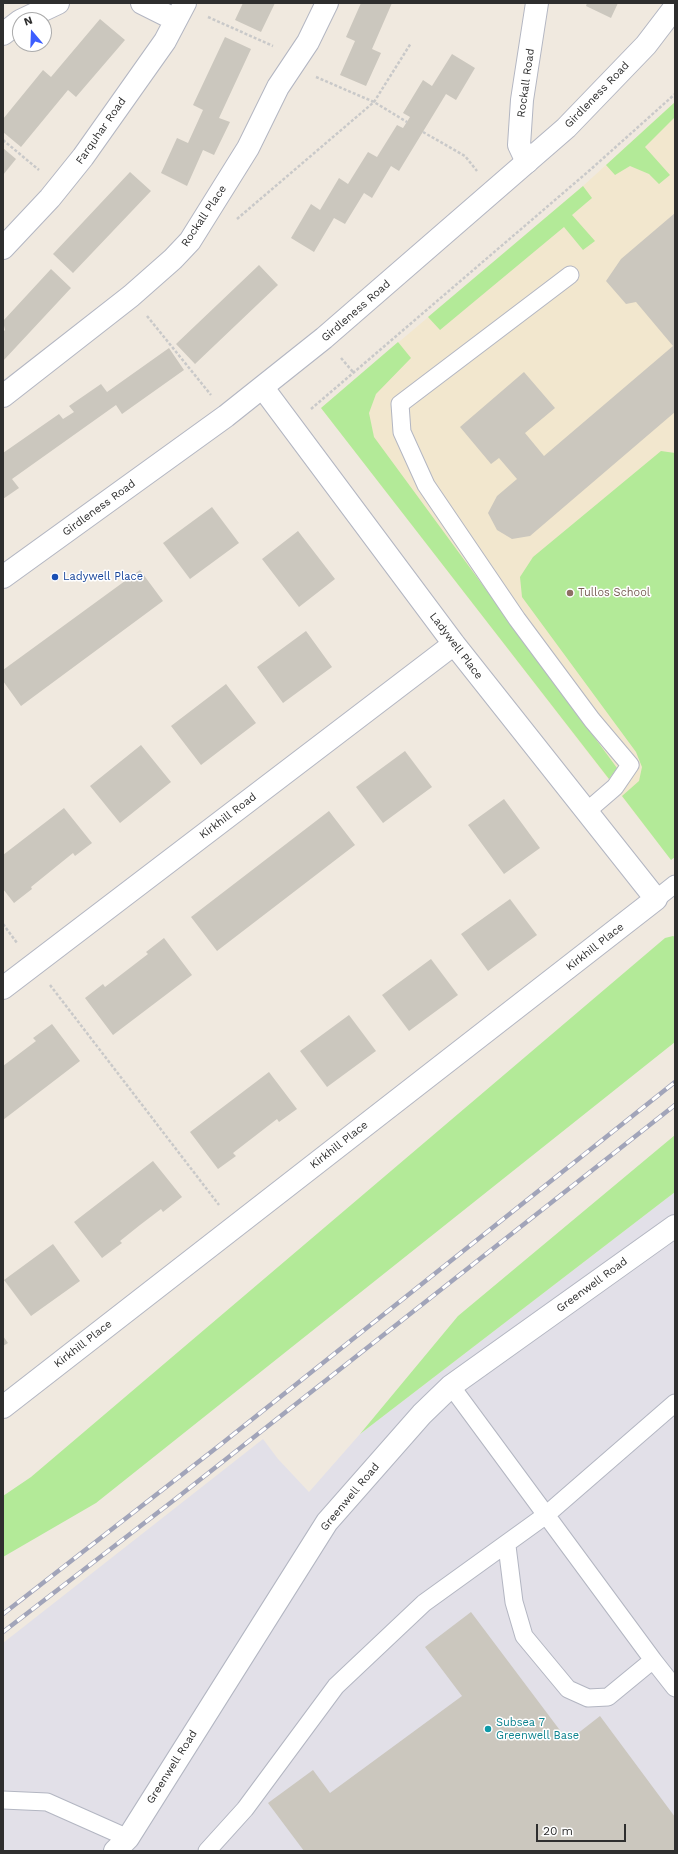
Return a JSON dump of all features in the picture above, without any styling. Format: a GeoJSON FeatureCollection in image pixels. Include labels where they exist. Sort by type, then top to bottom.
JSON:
{"type":"FeatureCollection","features":[{"type":"Feature","properties":{"kind":"street"},"geometry":{"type":"LineString","coordinates":[[38,12],[58,3]]}},
{"type":"Feature","properties":{"kind":"street"},"geometry":{"type":"LineString","coordinates":[[142,3],[180,11]]}},
{"type":"Feature","properties":{"kind":"street","name":"Rockall Place"},"geometry":{"type":"LineString","coordinates":[[3,396],[131,296],[173,259],[190,241],[248,148],[278,87],[308,42],[327,3]]}},
{"type":"Feature","properties":{"kind":"street","name":"Rockall Road"},"geometry":{"type":"LineString","coordinates":[[527,162],[519,145],[522,100],[537,3]]}},
{"type":"Feature","properties":{"kind":"street","name":"Girdleness Road"},"geometry":{"type":"LineString","coordinates":[[3,577],[226,416],[324,338],[566,128],[646,45],[675,7]]}},
{"type":"Feature","properties":{"kind":"street","name":"Farquhar Road"},"geometry":{"type":"LineString","coordinates":[[3,248],[59,187],[88,151],[164,41],[180,11]]}},
{"type":"Feature","properties":{"kind":"street"},"geometry":{"type":"LineString","coordinates":[[3,34],[12,27]]}},
{"type":"Feature","properties":{"kind":"street","name":"Ladywell Place"},"geometry":{"type":"LineString","coordinates":[[263,388],[454,644],[656,899]]}},
{"type":"Feature","properties":{"kind":"street","name":"Kirkhill Road"},"geometry":{"type":"LineString","coordinates":[[3,988],[454,644]]}},
{"type":"Feature","properties":{"kind":"street","name":"Kirkhill Place"},"geometry":{"type":"LineString","coordinates":[[3,1407],[656,899]]}},
{"type":"Feature","properties":{"kind":"street","name":"Greenwell Road"},"geometry":{"type":"LineString","coordinates":[[122,1844],[327,1522],[422,1414],[451,1386],[675,1226]]}},
{"type":"Feature","properties":{"kind":"lane"},"geometry":{"type":"LineString","coordinates":[[570,275],[400,404],[402,432],[426,486],[517,619],[592,720],[630,765],[615,787],[586,812]]}},
{"type":"Feature","properties":{"kind":"lane","name":"Kirkhill Place"},"geometry":{"type":"LineString","coordinates":[[656,899],[675,884]]}},
{"type":"Feature","properties":{"kind":"lane"},"geometry":{"type":"LineString","coordinates":[[451,1386],[675,1688]]}},
{"type":"Feature","properties":{"kind":"lane"},"geometry":{"type":"LineString","coordinates":[[207,1851],[245,1809],[336,1686],[424,1604],[507,1546],[546,1515],[675,1403]]}},
{"type":"Feature","properties":{"kind":"lane"},"geometry":{"type":"LineString","coordinates":[[507,1546],[514,1602],[524,1636],[568,1689],[588,1698],[608,1697],[653,1660]]}},
{"type":"Feature","properties":{"kind":"lane"},"geometry":{"type":"LineString","coordinates":[[3,1800],[47,1802],[122,1844]]}},
{"type":"Feature","properties":{"kind":"path"},"geometry":{"type":"LineString","coordinates":[[235,221],[374,102],[411,43]]}},
{"type":"Feature","properties":{"kind":"path"},"geometry":{"type":"LineString","coordinates":[[291,426],[590,170],[675,94]]}},
{"type":"Feature","properties":{"kind":"path"},"geometry":{"type":"LineString","coordinates":[[423,132],[465,156],[494,191]]}},
{"type":"Feature","properties":{"kind":"path"},"geometry":{"type":"LineString","coordinates":[[3,140],[59,187]]}},
{"type":"Feature","properties":{"kind":"path"},"geometry":{"type":"LineString","coordinates":[[131,296],[203,384],[226,416]]}},
{"type":"Feature","properties":{"kind":"path"},"geometry":{"type":"LineString","coordinates":[[3,924],[235,1226]]}},
{"type":"Feature","properties":{"kind":"shaded area","name":"Tullos School"},"geometry":{"type":"Polygon","coordinates":[[[675,102],[675,857],[671,860],[321,408],[583,186],[675,102]]]}},
{"type":"Feature","properties":{"kind":"shaded area"},"geometry":{"type":"Polygon","coordinates":[[[675,1192],[675,1851],[3,1851],[3,1643],[263,1439],[278,1459],[309,1492],[360,1434],[675,1192]]]}},
{"type":"Feature","properties":{"kind":"green space"},"geometry":{"type":"Polygon","coordinates":[[[675,102],[675,117],[645,147],[670,175],[659,184],[649,174],[630,166],[615,175],[606,165],[675,102]]]}},
{"type":"Feature","properties":{"kind":"green space"},"geometry":{"type":"Polygon","coordinates":[[[583,186],[592,198],[572,215],[595,241],[583,250],[564,227],[440,330],[428,317],[583,186]]]}},
{"type":"Feature","properties":{"kind":"green space"},"geometry":{"type":"Polygon","coordinates":[[[398,342],[411,358],[376,394],[369,413],[374,437],[617,768],[609,779],[321,408],[398,342]]]}},
{"type":"Feature","properties":{"kind":"green space"},"geometry":{"type":"Polygon","coordinates":[[[661,451],[675,453],[675,857],[671,860],[622,796],[639,781],[642,767],[636,752],[522,597],[520,577],[533,557],[661,451]]]}},
{"type":"Feature","properties":{"kind":"green space"},"geometry":{"type":"Polygon","coordinates":[[[675,937],[675,1042],[96,1503],[3,1557],[3,1496],[31,1477],[665,938],[675,937]]]}},
{"type":"Feature","properties":{"kind":"green space"},"geometry":{"type":"Polygon","coordinates":[[[675,1135],[675,1192],[360,1434],[458,1316],[675,1135]]]}},
{"type":"Feature","properties":{"kind":"building"},"geometry":{"type":"Polygon","coordinates":[[[243,3],[275,3],[261,32],[235,20],[243,3]]]}},
{"type":"Feature","properties":{"kind":"building"},"geometry":{"type":"Polygon","coordinates":[[[361,3],[392,3],[372,49],[381,53],[366,86],[340,75],[355,41],[346,37],[361,3]]]}},
{"type":"Feature","properties":{"kind":"building"},"geometry":{"type":"Polygon","coordinates":[[[587,3],[618,3],[611,18],[586,6],[587,3]]]}},
{"type":"Feature","properties":{"kind":"building"},"geometry":{"type":"Polygon","coordinates":[[[100,19],[125,40],[76,97],[68,90],[21,147],[3,132],[3,119],[43,70],[51,77],[100,19]]]}},
{"type":"Feature","properties":{"kind":"building"},"geometry":{"type":"Polygon","coordinates":[[[225,37],[251,49],[219,118],[230,122],[214,155],[203,150],[187,186],[161,173],[177,138],[188,143],[203,110],[193,105],[225,37]]]}},
{"type":"Feature","properties":{"kind":"building"},"geometry":{"type":"Polygon","coordinates":[[[452,54],[475,68],[456,100],[446,94],[399,171],[391,166],[372,198],[364,193],[345,224],[334,218],[314,252],[291,238],[311,204],[320,210],[339,178],[348,184],[368,152],[377,157],[397,125],[403,128],[410,117],[403,113],[423,80],[432,86],[452,54]]]}},
{"type":"Feature","properties":{"kind":"building"},"geometry":{"type":"Polygon","coordinates":[[[3,148],[16,159],[3,175],[3,148]]]}},
{"type":"Feature","properties":{"kind":"building"},"geometry":{"type":"Polygon","coordinates":[[[130,172],[151,191],[73,273],[53,254],[130,172]]]}},
{"type":"Feature","properties":{"kind":"building"},"geometry":{"type":"Polygon","coordinates":[[[675,213],[675,412],[530,536],[512,539],[497,530],[488,513],[497,496],[517,479],[499,458],[491,464],[460,427],[524,372],[555,408],[525,433],[544,456],[673,346],[636,302],[626,304],[606,281],[621,259],[675,213]]]}},
{"type":"Feature","properties":{"kind":"building"},"geometry":{"type":"Polygon","coordinates":[[[259,265],[278,285],[195,364],[176,344],[259,265]]]}},
{"type":"Feature","properties":{"kind":"building"},"geometry":{"type":"Polygon","coordinates":[[[51,269],[71,288],[3,361],[3,332],[5,330],[3,321],[51,269]]]}},
{"type":"Feature","properties":{"kind":"building"},"geometry":{"type":"Polygon","coordinates":[[[169,348],[184,370],[122,414],[116,405],[12,479],[19,488],[3,499],[3,453],[59,414],[63,419],[74,412],[69,406],[101,384],[107,392],[169,348]]]}},
{"type":"Feature","properties":{"kind":"building"},"geometry":{"type":"Polygon","coordinates":[[[212,507],[239,543],[190,579],[163,543],[212,507]]]}},
{"type":"Feature","properties":{"kind":"building"},"geometry":{"type":"Polygon","coordinates":[[[298,531],[335,579],[299,607],[262,559],[298,531]]]}},
{"type":"Feature","properties":{"kind":"building"},"geometry":{"type":"Polygon","coordinates":[[[140,570],[163,601],[21,706],[3,681],[3,670],[140,570]]]}},
{"type":"Feature","properties":{"kind":"building"},"geometry":{"type":"Polygon","coordinates":[[[306,631],[332,667],[283,703],[257,667],[306,631]]]}},
{"type":"Feature","properties":{"kind":"building"},"geometry":{"type":"Polygon","coordinates":[[[226,684],[256,723],[201,765],[171,726],[226,684]]]}},
{"type":"Feature","properties":{"kind":"building"},"geometry":{"type":"Polygon","coordinates":[[[141,745],[171,782],[120,823],[90,786],[141,745]]]}},
{"type":"Feature","properties":{"kind":"building"},"geometry":{"type":"Polygon","coordinates":[[[405,751],[432,787],[383,823],[356,787],[405,751]]]}},
{"type":"Feature","properties":{"kind":"building"},"geometry":{"type":"Polygon","coordinates":[[[504,799],[540,848],[504,874],[468,825],[504,799]]]}},
{"type":"Feature","properties":{"kind":"building"},"geometry":{"type":"Polygon","coordinates":[[[64,808],[92,843],[75,856],[73,853],[31,887],[32,889],[14,903],[3,889],[3,855],[64,808]]]}},
{"type":"Feature","properties":{"kind":"building"},"geometry":{"type":"Polygon","coordinates":[[[329,811],[355,845],[217,951],[191,917],[329,811]]]}},
{"type":"Feature","properties":{"kind":"building"},"geometry":{"type":"Polygon","coordinates":[[[510,899],[537,935],[488,971],[461,934],[510,899]]]}},
{"type":"Feature","properties":{"kind":"building"},"geometry":{"type":"Polygon","coordinates":[[[164,938],[192,975],[113,1035],[85,998],[103,984],[105,987],[148,954],[146,952],[164,938]]]}},
{"type":"Feature","properties":{"kind":"building"},"geometry":{"type":"Polygon","coordinates":[[[431,959],[458,995],[409,1031],[382,995],[431,959]]]}},
{"type":"Feature","properties":{"kind":"building"},"geometry":{"type":"Polygon","coordinates":[[[349,1015],[376,1051],[327,1087],[300,1051],[349,1015]]]}},
{"type":"Feature","properties":{"kind":"building"},"geometry":{"type":"Polygon","coordinates":[[[52,1024],[80,1061],[3,1120],[3,1066],[36,1041],[33,1038],[52,1024]]]}},
{"type":"Feature","properties":{"kind":"building"},"geometry":{"type":"Polygon","coordinates":[[[269,1072],[297,1109],[279,1122],[277,1119],[233,1153],[236,1156],[218,1169],[190,1132],[269,1072]]]}},
{"type":"Feature","properties":{"kind":"building"},"geometry":{"type":"Polygon","coordinates":[[[153,1161],[182,1197],[163,1212],[161,1209],[140,1225],[120,1241],[122,1243],[102,1258],[74,1222],[153,1161]]]}},
{"type":"Feature","properties":{"kind":"building"},"geometry":{"type":"Polygon","coordinates":[[[53,1244],[80,1281],[31,1316],[4,1280],[53,1244]]]}},
{"type":"Feature","properties":{"kind":"building"},"geometry":{"type":"Polygon","coordinates":[[[3,1336],[8,1343],[3,1346],[3,1336]]]}},
{"type":"Feature","properties":{"kind":"building","name":"Subsea 7 Greenwell Base"},"geometry":{"type":"Polygon","coordinates":[[[471,1612],[568,1741],[600,1716],[675,1817],[675,1851],[304,1851],[268,1803],[313,1770],[330,1793],[462,1696],[425,1647],[471,1612]]]}},
{"type":"Feature","properties":{"kind":"railway"},"geometry":{"type":"LineString","coordinates":[[3,1614],[220,1445],[675,1082]]}},
{"type":"Feature","properties":{"kind":"railway"},"geometry":{"type":"LineString","coordinates":[[3,1632],[178,1497],[675,1105]]}},
{"type":"Feature","properties":{"kind":"place","name":"Ladywell Place"},"geometry":{"type":"Point","coordinates":[55,577]}},
{"type":"Feature","properties":{"kind":"place","name":"Tullos School"},"geometry":{"type":"Point","coordinates":[570,593]}},
{"type":"Feature","properties":{"kind":"place","name":"Subsea 7 Greenwell Base"},"geometry":{"type":"Point","coordinates":[488,1729]}}]}
